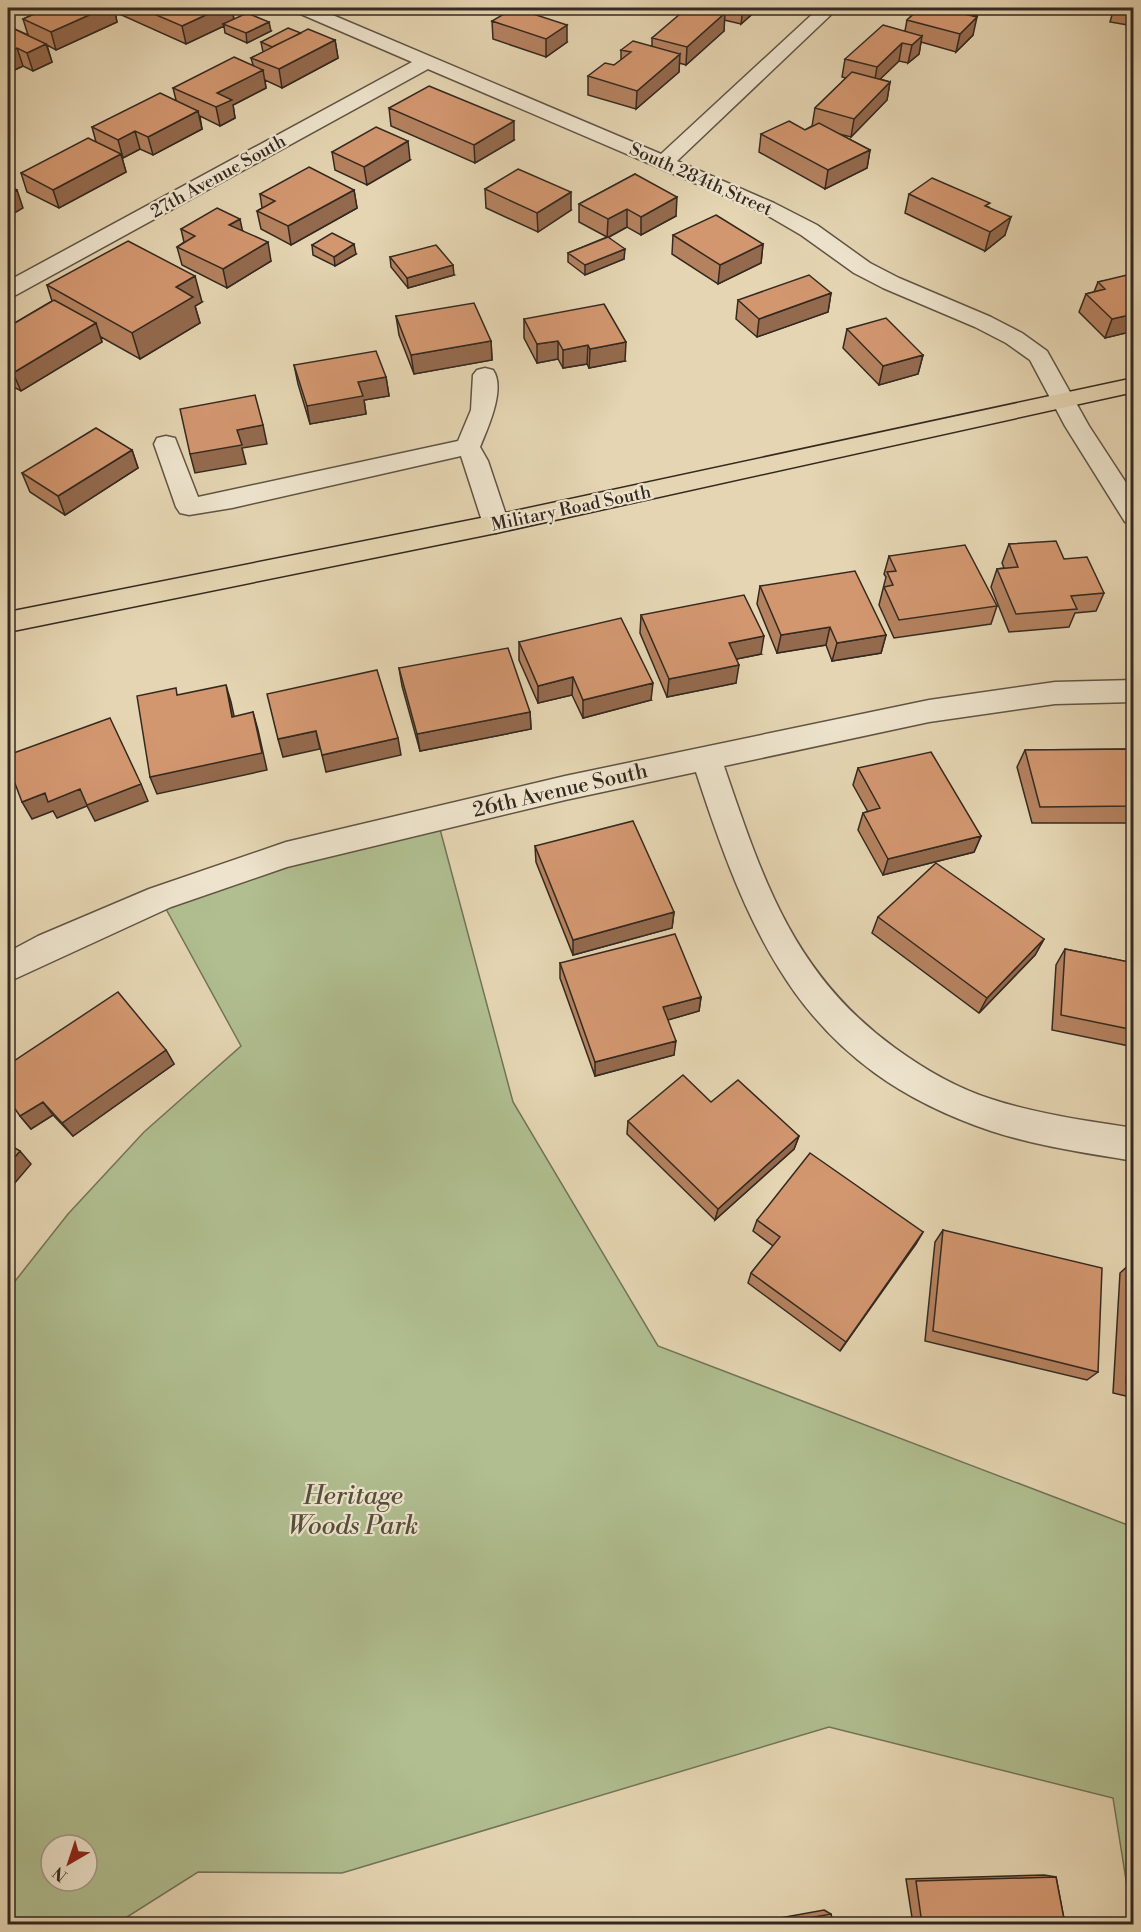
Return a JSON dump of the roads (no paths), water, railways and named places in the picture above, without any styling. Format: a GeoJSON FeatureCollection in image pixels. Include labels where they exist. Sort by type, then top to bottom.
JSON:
{"type":"FeatureCollection","features":[{"type":"Feature","properties":{"kind":"main road","name":"Military Road South"},"geometry":{"type":"LineString","coordinates":[[8,622],[496,524],[1134,386]]}},
{"type":"Feature","properties":{"kind":"street","name":"South 284th Street"},"geometry":{"type":"LineString","coordinates":[[302,8],[665,161],[767,207],[809,230],[844,257],[891,283],[983,322],[1014,338],[1039,356],[1063,401],[1134,516]]}},
{"type":"Feature","properties":{"kind":"street"},"geometry":{"type":"LineString","coordinates":[[665,161],[829,8]]}},
{"type":"Feature","properties":{"kind":"street","name":"27th Avenue South"},"geometry":{"type":"LineString","coordinates":[[8,290],[428,61]]}},
{"type":"Feature","properties":{"kind":"street"},"geometry":{"type":"LineString","coordinates":[[468,447],[483,410],[485,375]]}},
{"type":"Feature","properties":{"kind":"street"},"geometry":{"type":"LineString","coordinates":[[166,444],[189,507],[232,500],[468,447]]}},
{"type":"Feature","properties":{"kind":"street"},"geometry":{"type":"LineString","coordinates":[[468,447],[476,461],[496,524]]}},
{"type":"Feature","properties":{"kind":"street","name":"26th Avenue South"},"geometry":{"type":"LineString","coordinates":[[8,968],[50,946],[160,898],[286,855],[565,788],[929,711],[1055,693],[1134,691]]}},
{"type":"Feature","properties":{"kind":"street"},"geometry":{"type":"LineString","coordinates":[[707,758],[737,848],[759,902],[786,952],[814,995],[847,1030],[884,1060],[915,1080],[989,1114],[1041,1128],[1134,1145]]}},
{"type":"Feature","properties":{"kind":"park label","name":"Heritage Woods Park"},"geometry":{"type":"Point","coordinates":[353,1510]}}]}
